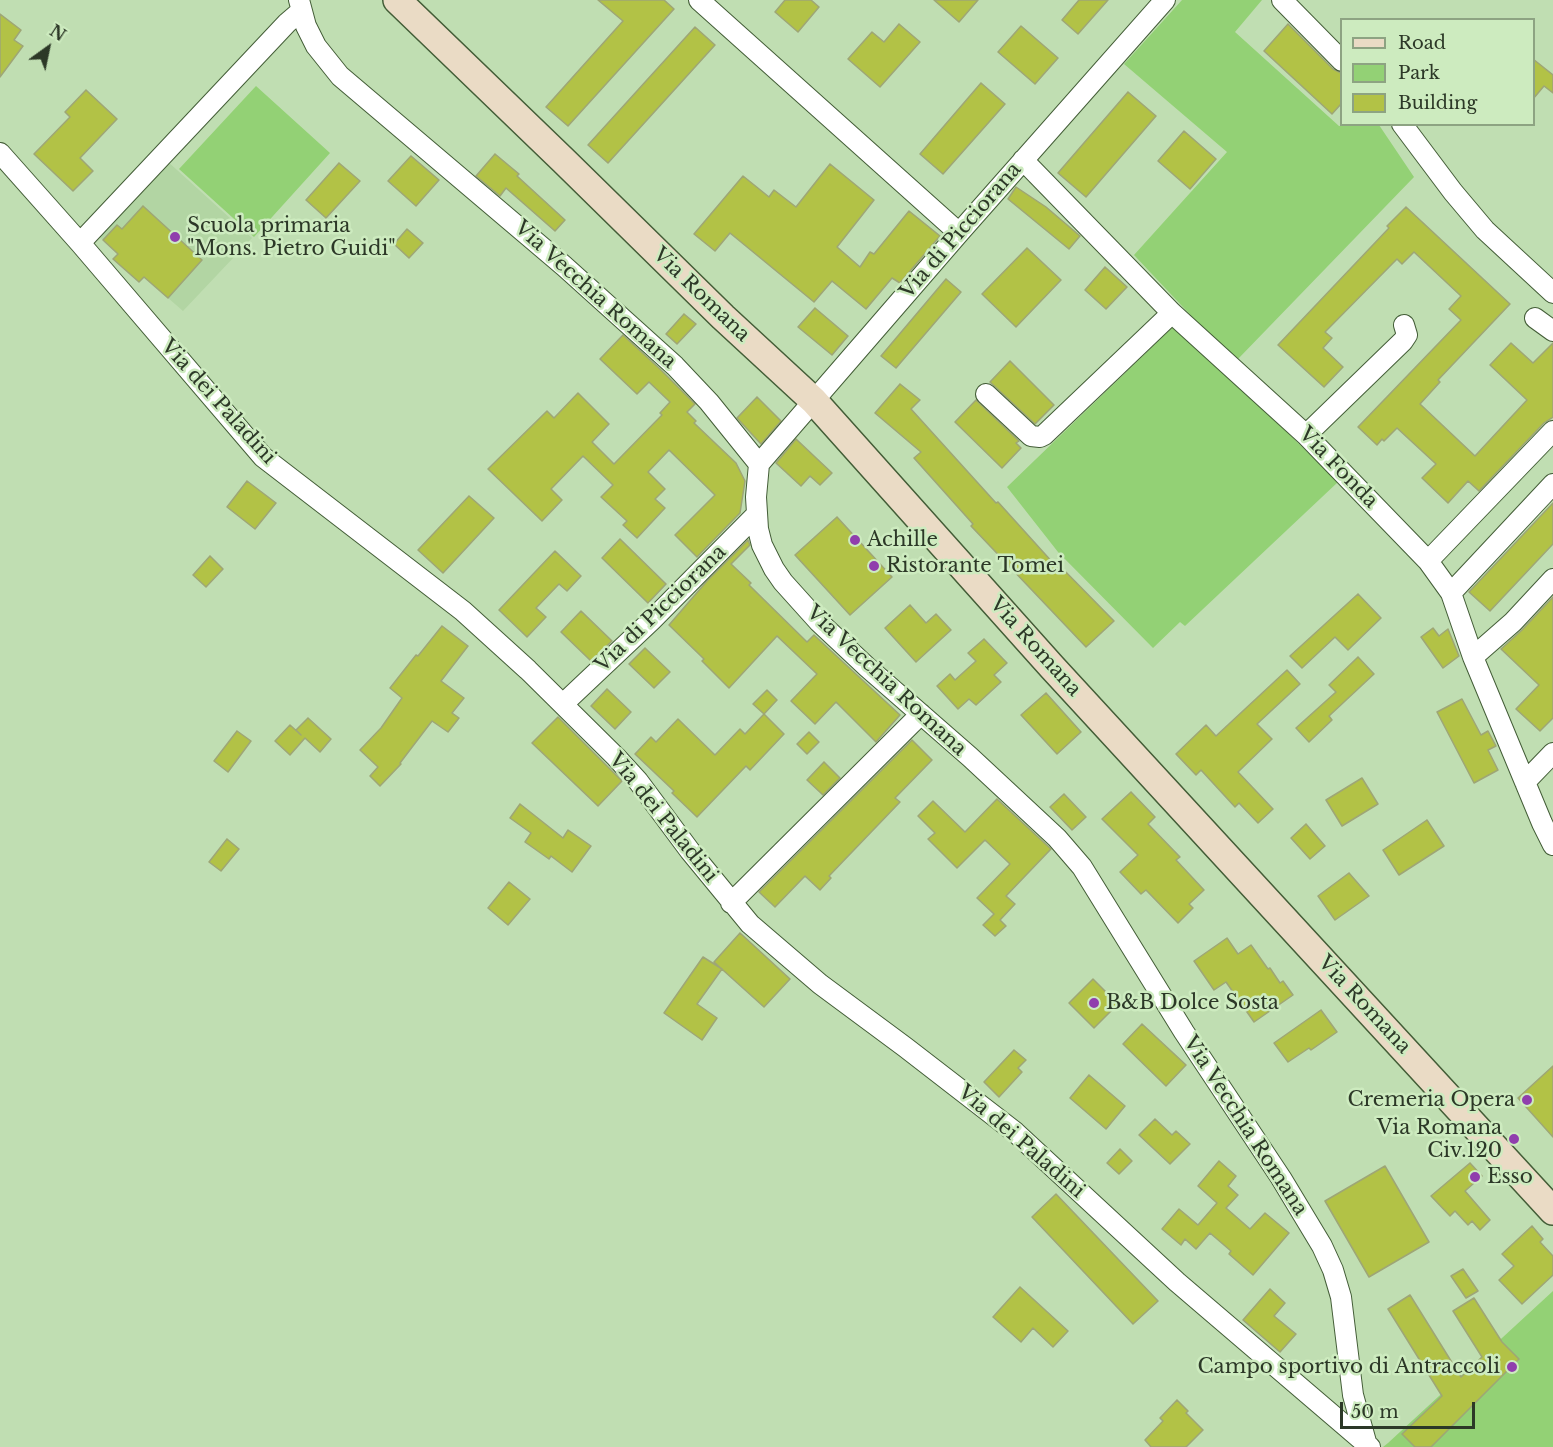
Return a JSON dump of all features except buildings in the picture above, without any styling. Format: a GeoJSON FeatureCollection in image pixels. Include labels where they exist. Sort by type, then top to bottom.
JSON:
{"type":"FeatureCollection","features":[{"type":"Feature","properties":{"kind":"main road","name":"Via Romana"},"geometry":{"type":"LineString","coordinates":[[397,0],[723,317],[814,401],[1053,667],[1553,1211]]}},
{"type":"Feature","properties":{"kind":"street"},"geometry":{"type":"LineString","coordinates":[[699,0],[959,233]]}},
{"type":"Feature","properties":{"kind":"street","name":"Via di Picciorana"},"geometry":{"type":"LineString","coordinates":[[759,464],[1165,0]]}},
{"type":"Feature","properties":{"kind":"street"},"geometry":{"type":"LineString","coordinates":[[1282,0],[1340,59]]}},
{"type":"Feature","properties":{"kind":"street"},"geometry":{"type":"LineString","coordinates":[[80,243],[287,23],[300,6]]}},
{"type":"Feature","properties":{"kind":"street","name":"Via Vecchia Romana"},"geometry":{"type":"LineString","coordinates":[[300,6],[306,26],[316,46],[340,76],[564,266],[675,366],[709,402],[759,464],[756,497],[762,545],[783,582],[819,622],[1057,838],[1082,867],[1322,1246],[1341,1296],[1353,1395],[1368,1445]]}},
{"type":"Feature","properties":{"kind":"street"},"geometry":{"type":"LineString","coordinates":[[1404,126],[1485,230],[1553,293]]}},
{"type":"Feature","properties":{"kind":"street","name":"Via dei Paladini"},"geometry":{"type":"LineString","coordinates":[[0,153],[263,457],[463,611],[563,704],[638,781],[732,903],[776,949],[1016,1132],[1177,1282],[1368,1445]]}},
{"type":"Feature","properties":{"kind":"street","name":"Via Fonda"},"geometry":{"type":"LineString","coordinates":[[1023,160],[1172,313],[1306,435],[1428,561],[1451,593],[1473,657],[1553,845]]}},
{"type":"Feature","properties":{"kind":"street"},"geometry":{"type":"LineString","coordinates":[[986,394],[1031,436],[1040,437],[1172,313]]}},
{"type":"Feature","properties":{"kind":"street"},"geometry":{"type":"LineString","coordinates":[[1535,318],[1553,331]]}},
{"type":"Feature","properties":{"kind":"street"},"geometry":{"type":"LineString","coordinates":[[1306,435],[1403,341],[1407,335],[1404,325]]}},
{"type":"Feature","properties":{"kind":"street"},"geometry":{"type":"LineString","coordinates":[[1428,561],[1553,430]]}},
{"type":"Feature","properties":{"kind":"street"},"geometry":{"type":"LineString","coordinates":[[1451,593],[1553,484]]}},
{"type":"Feature","properties":{"kind":"street","name":"Via di Picciorana"},"geometry":{"type":"LineString","coordinates":[[563,704],[652,620],[757,514]]}},
{"type":"Feature","properties":{"kind":"street"},"geometry":{"type":"LineString","coordinates":[[1473,657],[1513,622],[1553,579]]}},
{"type":"Feature","properties":{"kind":"street"},"geometry":{"type":"LineString","coordinates":[[732,903],[921,714]]}},
{"type":"Feature","properties":{"kind":"street"},"geometry":{"type":"LineString","coordinates":[[1525,782],[1553,753]]}},
{"type":"Feature","properties":{"kind":"shaded area","name":"Scuola primaria \"Mons. Pietro Guidi\""},"geometry":{"type":"Polygon","coordinates":[[[166,160],[252,238],[183,311],[144,277],[139,282],[113,259],[118,253],[97,235],[166,160]]]}},
{"type":"Feature","properties":{"kind":"green space"},"geometry":{"type":"Polygon","coordinates":[[[1182,0],[1262,0],[1235,32],[1339,126],[1380,126],[1414,177],[1238,359],[1214,340],[1134,255],[1227,152],[1124,64],[1182,0]]]}},
{"type":"Feature","properties":{"kind":"green space"},"geometry":{"type":"Polygon","coordinates":[[[256,86],[330,153],[254,237],[179,169],[256,86]]]}},
{"type":"Feature","properties":{"kind":"green space"},"geometry":{"type":"Polygon","coordinates":[[[1176,324],[1338,482],[1185,626],[1180,622],[1153,648],[1058,552],[1007,487],[1176,324]]]}},
{"type":"Feature","properties":{"kind":"green space","name":"Campo sportivo di Antraccoli"},"geometry":{"type":"Polygon","coordinates":[[[1553,1291],[1553,1447],[1383,1447],[1388,1443],[1553,1291]]]}},
{"type":"Feature","properties":{"kind":"place","name":"Scuola primaria \"Mons. Pietro Guidi\""},"geometry":{"type":"Point","coordinates":[175,237]}},
{"type":"Feature","properties":{"kind":"place","name":"Achille"},"geometry":{"type":"Point","coordinates":[855,540]}},
{"type":"Feature","properties":{"kind":"place","name":"Ristorante Tomei"},"geometry":{"type":"Point","coordinates":[874,566]}},
{"type":"Feature","properties":{"kind":"place","name":"B&B Dolce Sosta"},"geometry":{"type":"Point","coordinates":[1094,1003]}},
{"type":"Feature","properties":{"kind":"place","name":"Cremeria Opera"},"geometry":{"type":"Point","coordinates":[1527,1100]}},
{"type":"Feature","properties":{"kind":"place","name":"Via Romana Civ.120"},"geometry":{"type":"Point","coordinates":[1514,1139]}},
{"type":"Feature","properties":{"kind":"place","name":"Esso"},"geometry":{"type":"Point","coordinates":[1475,1177]}},
{"type":"Feature","properties":{"kind":"place","name":"Campo sportivo di Antraccoli"},"geometry":{"type":"Point","coordinates":[1512,1367]}}]}
